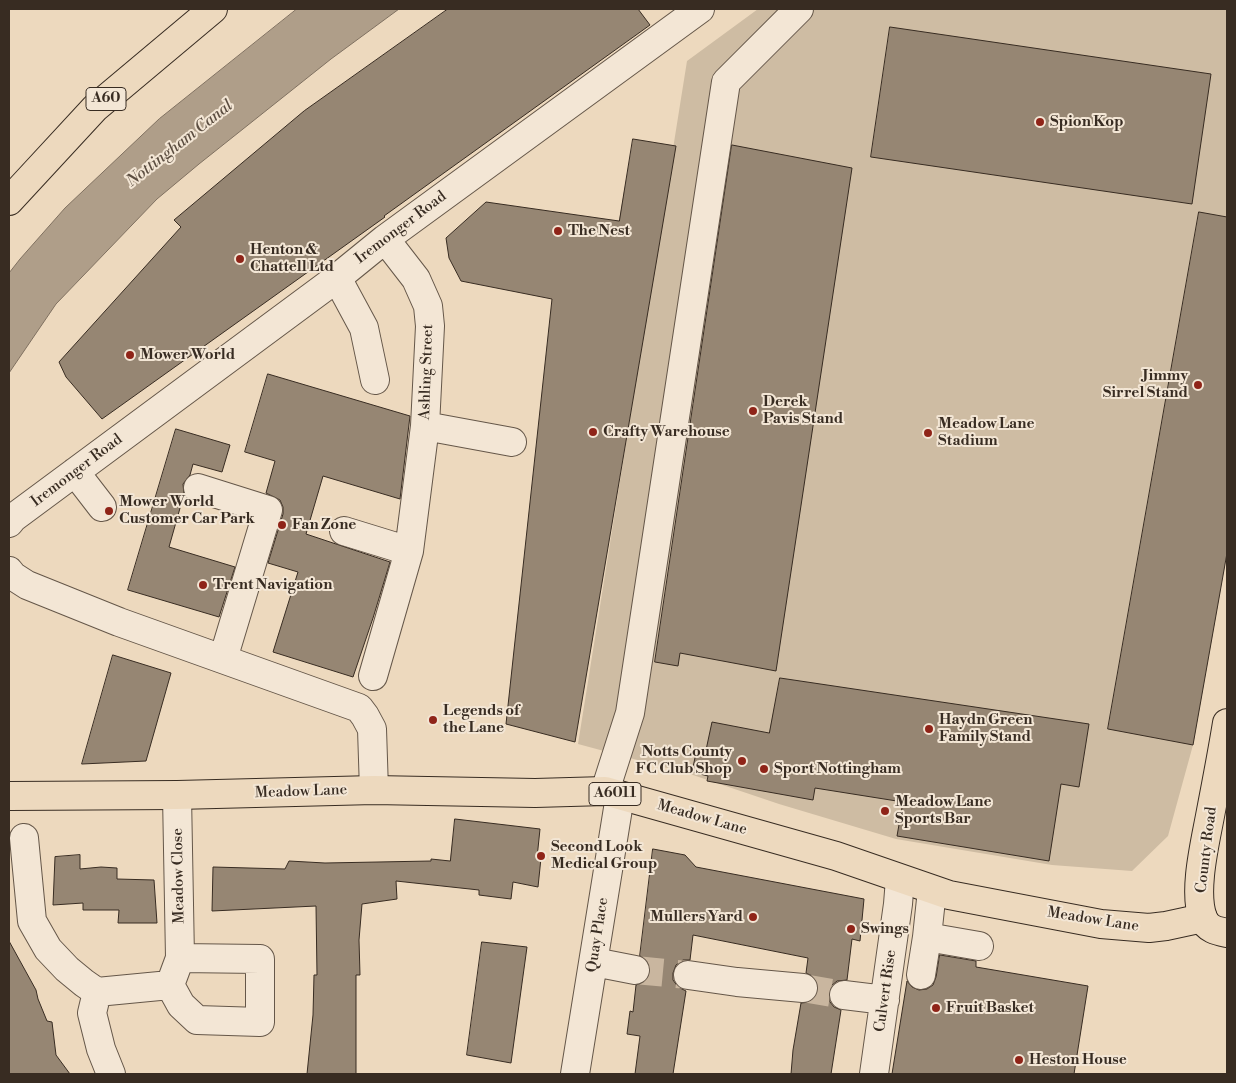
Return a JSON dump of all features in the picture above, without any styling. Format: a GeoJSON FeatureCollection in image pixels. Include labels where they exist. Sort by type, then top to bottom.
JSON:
{"type":"FeatureCollection","features":[{"type":"Feature","properties":{"kind":"main road","name":"A60"},"geometry":{"type":"LineString","coordinates":[[9,201],[95,108],[213,9]]}},
{"type":"Feature","properties":{"kind":"main road","name":"County Road"},"geometry":{"type":"LineString","coordinates":[[1202,918],[1199,891],[1200,878],[1227,722]]}},
{"type":"Feature","properties":{"kind":"main road","name":"Meadow Lane"},"geometry":{"type":"LineString","coordinates":[[9,796],[177,795],[374,790],[612,793],[836,856],[949,895],[1111,925],[1149,928],[1202,918]]}},
{"type":"Feature","properties":{"kind":"main road"},"geometry":{"type":"LineString","coordinates":[[1202,918],[1213,930],[1227,933]]}},
{"type":"Feature","properties":{"kind":"street","name":"Iremonger Road"},"geometry":{"type":"LineString","coordinates":[[9,523],[13,518],[337,278],[385,238],[699,9]]}},
{"type":"Feature","properties":{"kind":"street","name":"Quay Place"},"geometry":{"type":"LineString","coordinates":[[575,1074],[594,962],[612,793],[630,713],[726,82],[799,9]]}},
{"type":"Feature","properties":{"kind":"street","name":"Ashling Street"},"geometry":{"type":"LineString","coordinates":[[373,676],[409,551],[425,426],[430,326],[428,306],[416,279],[385,238]]}},
{"type":"Feature","properties":{"kind":"street"},"geometry":{"type":"LineString","coordinates":[[337,278],[364,328],[374,380]]}},
{"type":"Feature","properties":{"kind":"street"},"geometry":{"type":"LineString","coordinates":[[425,426],[512,442]]}},
{"type":"Feature","properties":{"kind":"street"},"geometry":{"type":"LineString","coordinates":[[75,472],[102,507]]}},
{"type":"Feature","properties":{"kind":"street"},"geometry":{"type":"LineString","coordinates":[[198,488],[268,510],[223,659]]}},
{"type":"Feature","properties":{"kind":"street"},"geometry":{"type":"LineString","coordinates":[[344,531],[409,551]]}},
{"type":"Feature","properties":{"kind":"street"},"geometry":{"type":"LineString","coordinates":[[9,571],[27,585],[119,622],[359,708],[372,729],[374,790]]}},
{"type":"Feature","properties":{"kind":"street","name":"Meadow Close"},"geometry":{"type":"LineString","coordinates":[[170,985],[180,958],[177,795]]}},
{"type":"Feature","properties":{"kind":"street"},"geometry":{"type":"LineString","coordinates":[[24,838],[32,921],[48,950],[84,983],[97,992],[170,985],[181,1006],[197,1020],[260,1022],[260,959],[180,958]]}},
{"type":"Feature","properties":{"kind":"street","name":"Culvert Rise"},"geometry":{"type":"LineString","coordinates":[[874,1074],[900,878]]}},
{"type":"Feature","properties":{"kind":"street"},"geometry":{"type":"LineString","coordinates":[[921,975],[932,890]]}},
{"type":"Feature","properties":{"kind":"street"},"geometry":{"type":"LineString","coordinates":[[927,937],[979,946]]}},
{"type":"Feature","properties":{"kind":"street"},"geometry":{"type":"LineString","coordinates":[[594,962],[635,970]]}},
{"type":"Feature","properties":{"kind":"street"},"geometry":{"type":"LineString","coordinates":[[688,975],[803,988]]}},
{"type":"Feature","properties":{"kind":"street"},"geometry":{"type":"LineString","coordinates":[[97,992],[92,1012],[101,1050],[111,1074]]}},
{"type":"Feature","properties":{"kind":"street"},"geometry":{"type":"LineString","coordinates":[[844,994],[885,1000]]}},
{"type":"Feature","properties":{"kind":"shaded area","name":"Meadow Lane Stadium"},"geometry":{"type":"Polygon","coordinates":[[[758,9],[1227,9],[1227,553],[1193,745],[1168,836],[1132,871],[1052,865],[896,839],[779,804],[693,775],[578,744],[687,61],[758,9]]]}},
{"type":"Feature","properties":{"kind":"water","name":"Nottingham Canal"},"geometry":{"type":"Polygon","coordinates":[[[297,9],[399,9],[331,59],[157,199],[56,304],[9,373],[9,273],[20,259],[65,208],[159,119],[297,9]]]}},
{"type":"Feature","properties":{"kind":"building"},"geometry":{"type":"Polygon","coordinates":[[[448,9],[638,9],[650,25],[102,419],[66,377],[59,362],[181,227],[174,220],[304,111],[448,9]]]}},
{"type":"Feature","properties":{"kind":"building","name":"Spion Kop"},"geometry":{"type":"Polygon","coordinates":[[[890,27],[1211,74],[1192,204],[871,157],[890,27]]]}},
{"type":"Feature","properties":{"kind":"building"},"geometry":{"type":"Polygon","coordinates":[[[633,139],[676,146],[575,742],[506,724],[552,299],[461,281],[449,258],[446,238],[486,202],[619,221],[633,139]]]}},
{"type":"Feature","properties":{"kind":"building","name":"Derek Pavis Stand"},"geometry":{"type":"Polygon","coordinates":[[[732,145],[852,168],[776,671],[680,653],[678,666],[655,662],[732,145]]]}},
{"type":"Feature","properties":{"kind":"building","name":"Jimmy Sirrel Stand"},"geometry":{"type":"Polygon","coordinates":[[[1199,212],[1227,217],[1227,553],[1193,745],[1108,729],[1199,212]]]}},
{"type":"Feature","properties":{"kind":"building"},"geometry":{"type":"Polygon","coordinates":[[[268,374],[410,416],[400,499],[323,476],[306,534],[390,562],[353,677],[273,652],[298,572],[268,563],[283,514],[280,500],[266,493],[275,461],[245,452],[268,374]]]}},
{"type":"Feature","properties":{"kind":"building"},"geometry":{"type":"Polygon","coordinates":[[[176,429],[230,445],[222,472],[193,464],[190,475],[183,484],[184,494],[169,547],[235,567],[219,617],[128,590],[176,429]]]}},
{"type":"Feature","properties":{"kind":"building"},"geometry":{"type":"Polygon","coordinates":[[[113,655],[171,673],[146,761],[82,764],[113,655]]]}},
{"type":"Feature","properties":{"kind":"building"},"geometry":{"type":"Polygon","coordinates":[[[780,678],[1089,724],[1079,787],[1061,784],[1049,861],[897,836],[903,802],[815,788],[813,800],[707,781],[708,776],[692,772],[697,748],[706,750],[712,722],[769,733],[780,678]]]}},
{"type":"Feature","properties":{"kind":"building"},"geometry":{"type":"Polygon","coordinates":[[[455,819],[540,829],[537,858],[541,858],[538,887],[513,882],[511,899],[479,895],[479,890],[396,881],[397,899],[362,904],[359,940],[360,975],[356,975],[356,1074],[307,1074],[313,1015],[314,975],[317,975],[316,906],[212,911],[213,867],[285,869],[289,861],[325,863],[431,861],[431,859],[450,861],[455,819]]]}},
{"type":"Feature","properties":{"kind":"building","name":"Mullers Yard"},"geometry":{"type":"Polygon","coordinates":[[[653,849],[685,855],[696,867],[864,899],[860,941],[852,939],[847,980],[837,981],[831,986],[829,993],[830,1002],[834,1007],[841,1010],[831,1074],[791,1074],[801,1003],[810,1002],[816,997],[818,990],[817,981],[806,973],[808,958],[693,935],[690,960],[683,960],[676,965],[673,973],[673,980],[678,987],[686,991],[673,1074],[635,1074],[640,1036],[627,1034],[630,1011],[633,1012],[636,985],[646,981],[650,972],[650,964],[640,956],[653,849]]]}},
{"type":"Feature","properties":{"kind":"building"},"geometry":{"type":"Polygon","coordinates":[[[80,855],[80,869],[117,868],[117,879],[154,880],[157,923],[118,923],[119,910],[83,910],[83,903],[53,905],[55,857],[80,855]]]}},
{"type":"Feature","properties":{"kind":"building"},"geometry":{"type":"Polygon","coordinates":[[[9,941],[36,990],[47,1021],[52,1022],[56,1055],[70,1074],[9,1074],[9,941]]]}},
{"type":"Feature","properties":{"kind":"building"},"geometry":{"type":"Polygon","coordinates":[[[482,942],[527,947],[511,1063],[467,1055],[482,942]]]}},
{"type":"Feature","properties":{"kind":"building"},"geometry":{"type":"Polygon","coordinates":[[[940,955],[976,961],[976,967],[1088,986],[1074,1074],[892,1074],[907,981],[912,987],[919,990],[927,989],[933,985],[940,955]]]}},
{"type":"Feature","properties":{"kind":"tunnel"},"geometry":{"type":"LineString","coordinates":[[635,970],[688,975]]}},
{"type":"Feature","properties":{"kind":"tunnel"},"geometry":{"type":"LineString","coordinates":[[803,988],[844,995]]}},
{"type":"Feature","properties":{"kind":"place","name":"Spion Kop"},"geometry":{"type":"Point","coordinates":[1040,122]}},
{"type":"Feature","properties":{"kind":"place","name":"The Nest"},"geometry":{"type":"Point","coordinates":[558,231]}},
{"type":"Feature","properties":{"kind":"place","name":"Henton & Chattell Ltd"},"geometry":{"type":"Point","coordinates":[240,259]}},
{"type":"Feature","properties":{"kind":"place","name":"Mower World"},"geometry":{"type":"Point","coordinates":[130,355]}},
{"type":"Feature","properties":{"kind":"place","name":"Jimmy Sirrel Stand"},"geometry":{"type":"Point","coordinates":[1198,385]}},
{"type":"Feature","properties":{"kind":"place","name":"Derek Pavis Stand"},"geometry":{"type":"Point","coordinates":[753,411]}},
{"type":"Feature","properties":{"kind":"place","name":"Crafty Warehouse"},"geometry":{"type":"Point","coordinates":[593,432]}},
{"type":"Feature","properties":{"kind":"place","name":"Meadow Lane Stadium"},"geometry":{"type":"Point","coordinates":[928,433]}},
{"type":"Feature","properties":{"kind":"place","name":"Mower World Customer Car Park"},"geometry":{"type":"Point","coordinates":[109,511]}},
{"type":"Feature","properties":{"kind":"place","name":"Fan Zone"},"geometry":{"type":"Point","coordinates":[282,525]}},
{"type":"Feature","properties":{"kind":"place","name":"Trent Navigation"},"geometry":{"type":"Point","coordinates":[203,585]}},
{"type":"Feature","properties":{"kind":"place","name":"Legends of the Lane"},"geometry":{"type":"Point","coordinates":[433,720]}},
{"type":"Feature","properties":{"kind":"place","name":"Haydn Green Family Stand"},"geometry":{"type":"Point","coordinates":[929,729]}},
{"type":"Feature","properties":{"kind":"place","name":"Notts County FC Club Shop"},"geometry":{"type":"Point","coordinates":[742,761]}},
{"type":"Feature","properties":{"kind":"place","name":"Sport Nottingham"},"geometry":{"type":"Point","coordinates":[764,769]}},
{"type":"Feature","properties":{"kind":"place","name":"Meadow Lane Sports Bar"},"geometry":{"type":"Point","coordinates":[885,811]}},
{"type":"Feature","properties":{"kind":"place","name":"Second Look Medical Group"},"geometry":{"type":"Point","coordinates":[541,856]}},
{"type":"Feature","properties":{"kind":"place","name":"Mullers Yard"},"geometry":{"type":"Point","coordinates":[753,917]}},
{"type":"Feature","properties":{"kind":"place","name":"Swings"},"geometry":{"type":"Point","coordinates":[851,929]}},
{"type":"Feature","properties":{"kind":"place","name":"Fruit Basket"},"geometry":{"type":"Point","coordinates":[936,1008]}},
{"type":"Feature","properties":{"kind":"place","name":"Heston House"},"geometry":{"type":"Point","coordinates":[1019,1060]}}]}
